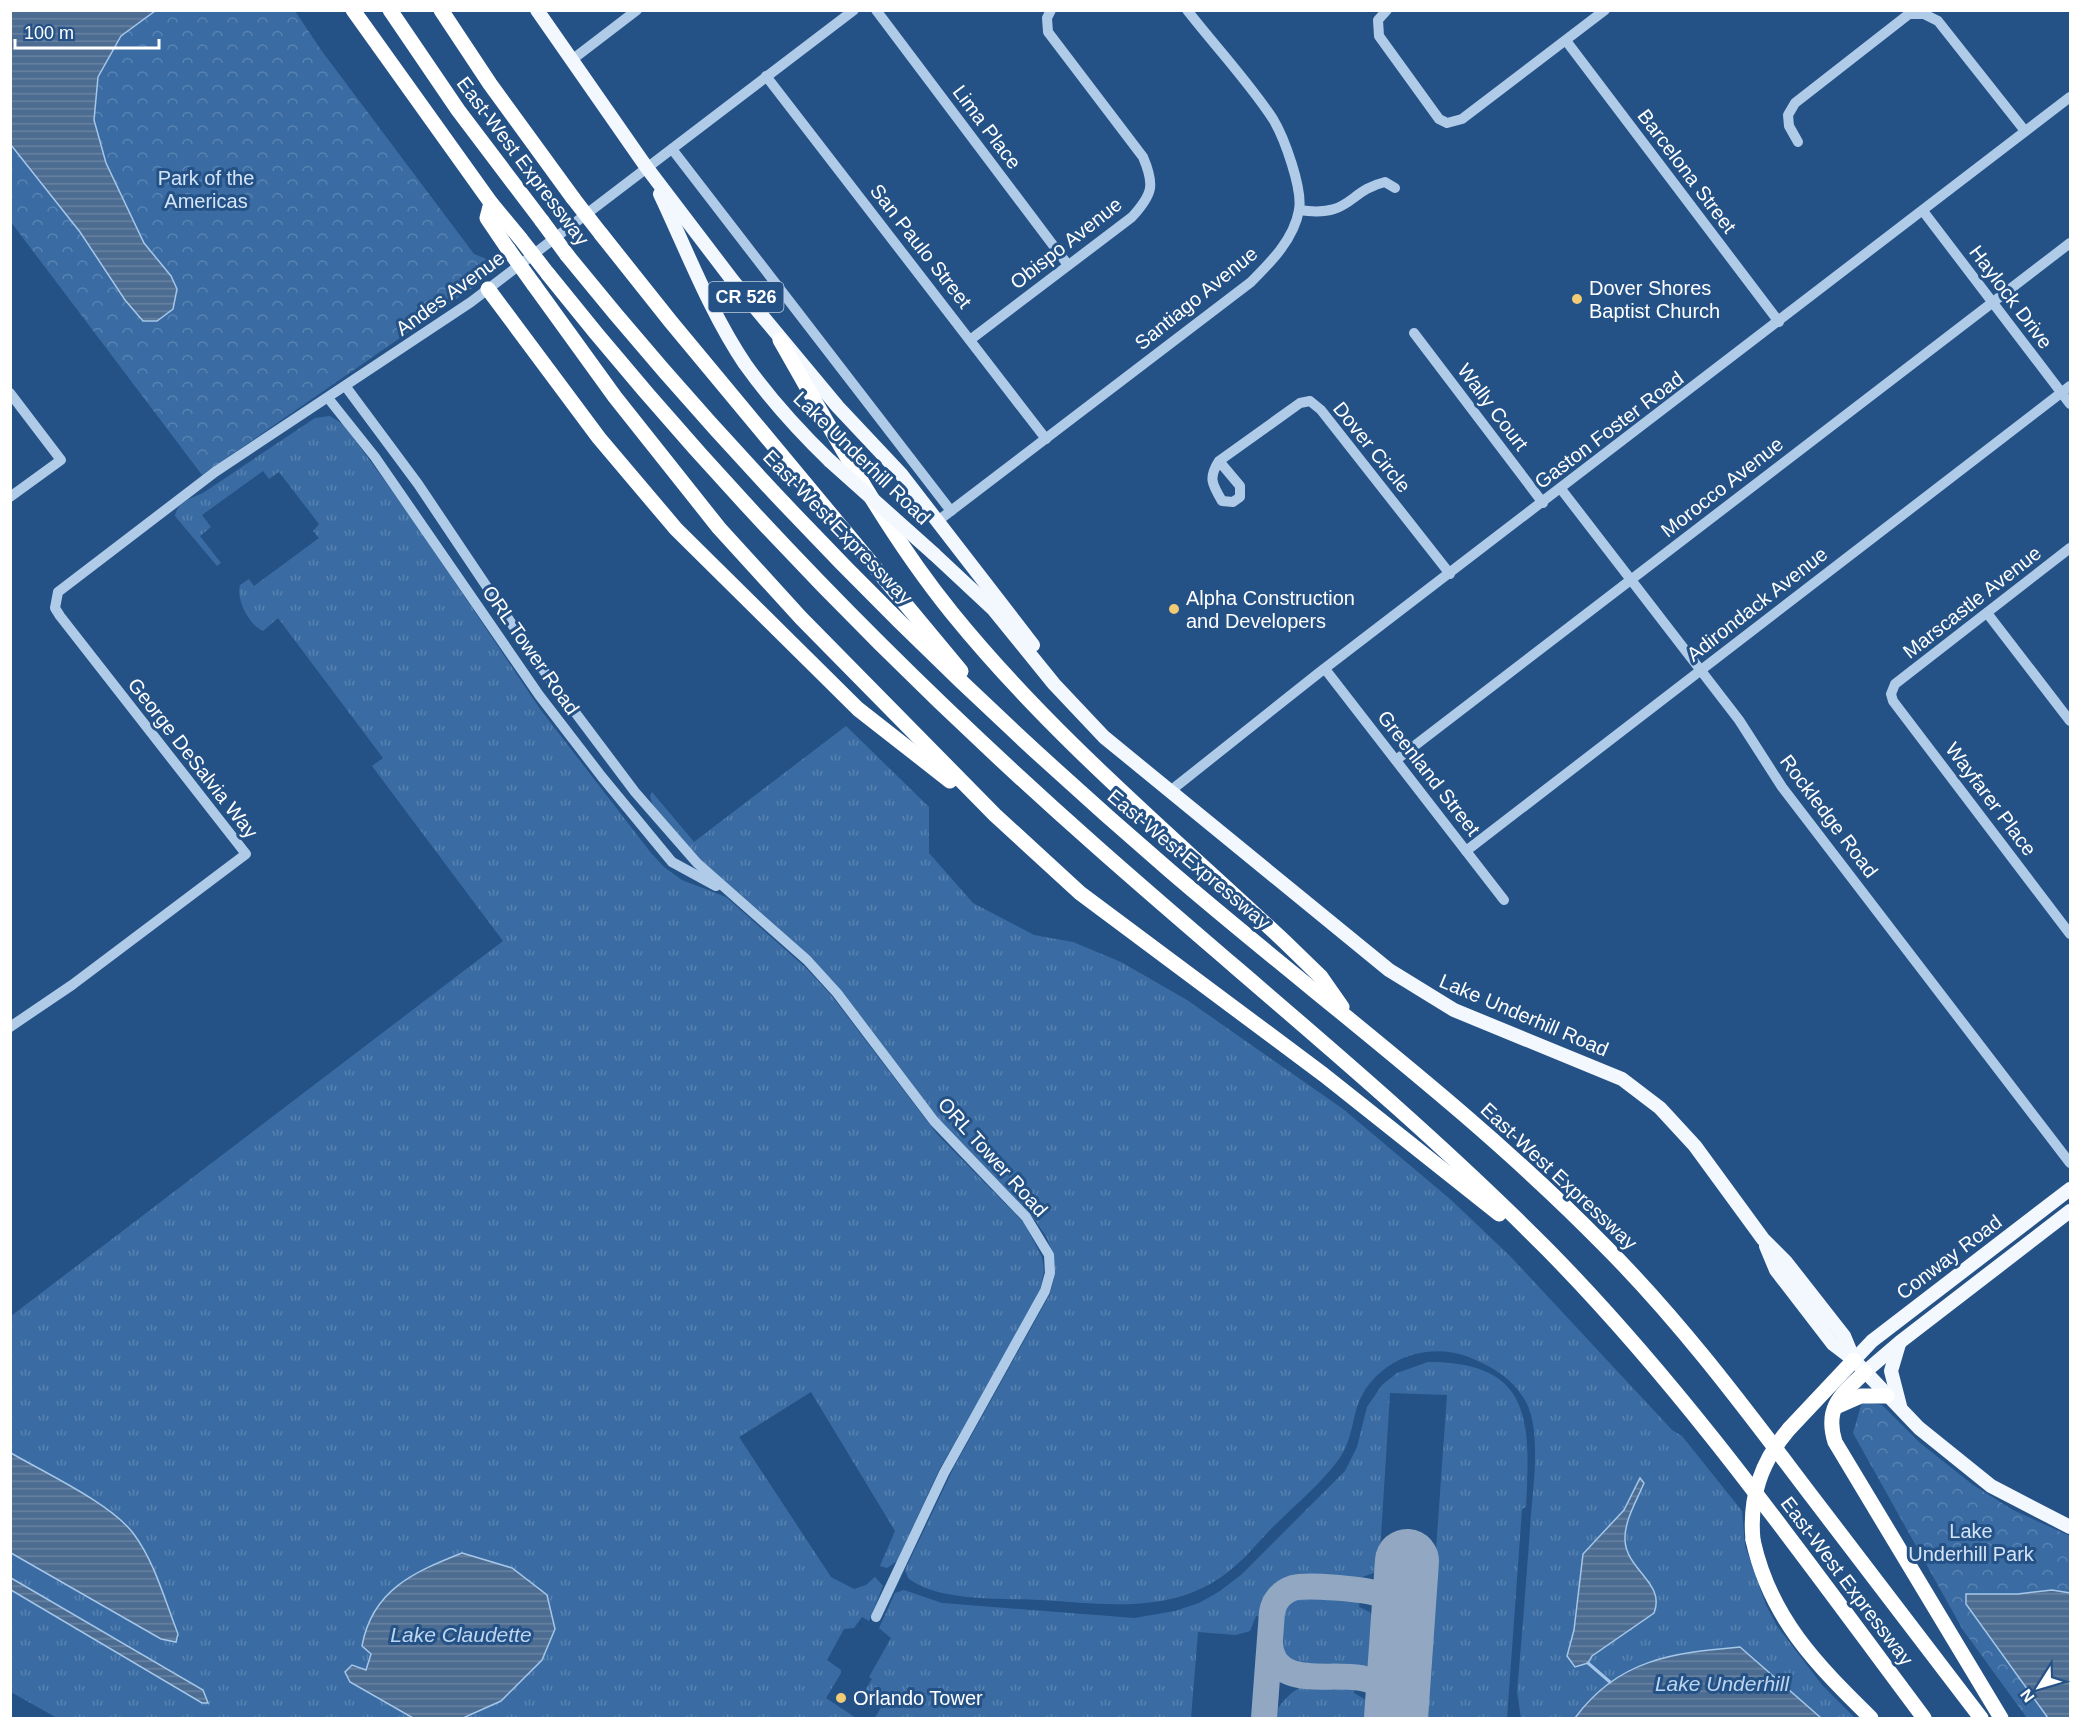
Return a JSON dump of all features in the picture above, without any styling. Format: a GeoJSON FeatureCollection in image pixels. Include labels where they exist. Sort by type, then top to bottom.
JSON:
{"type":"FeatureCollection","features":[{"type":"Feature","properties":{"kind":"highway"},"geometry":{"type":"LineString","coordinates":[[353,10],[491,203],[487,218],[514,244],[534,285],[615,397],[719,528],[801,618],[995,815],[1080,893],[1324,1075],[1444,1173],[1547,1250]]}},
{"type":"Feature","properties":{"kind":"highway","name":"East-West Expressway"},"geometry":{"type":"LineString","coordinates":[[390,10],[458,110],[567,255],[630,332],[778,494],[894,616],[1071,785],[1170,872],[1353,1021],[1545,1188],[1646,1289],[1734,1394],[1981,1719]]}},
{"type":"Feature","properties":{"kind":"highway"},"geometry":{"type":"LineString","coordinates":[[441,10],[490,84],[601,234],[671,322],[948,652],[982,700]]}},
{"type":"Feature","properties":{"kind":"highway","name":"East-West Expressway"},"geometry":{"type":"LineString","coordinates":[[514,244],[548,274],[630,376],[695,448],[852,614],[930,691],[1094,845],[1474,1178],[1547,1250],[1623,1331],[1709,1433],[1924,1719]]}},
{"type":"Feature","properties":{"kind":"highway"},"geometry":{"type":"LineString","coordinates":[[488,289],[599,438],[676,529],[858,709],[995,815]]}},
{"type":"Feature","properties":{"kind":"highway"},"geometry":{"type":"LineString","coordinates":[[780,340],[865,489],[901,546],[952,614],[1061,732],[1322,977],[1353,1021]]}},
{"type":"Feature","properties":{"kind":"highway"},"geometry":{"type":"LineString","coordinates":[[1854,1360],[1789,1430],[1770,1455],[1756,1487],[1752,1504],[1753,1540],[1760,1570],[1773,1600],[1791,1630],[1816,1664],[1871,1719]]}},
{"type":"Feature","properties":{"kind":"highway"},"geometry":{"type":"LineString","coordinates":[[1865,1372],[1838,1400],[1834,1408],[1831,1423],[1835,1442],[2001,1719]]}},
{"type":"Feature","properties":{"kind":"highway"},"geometry":{"type":"LineString","coordinates":[[1834,1408],[1861,1396],[1887,1396]]}},
{"type":"Feature","properties":{"kind":"main road","name":"Lake Underhill Road"},"geometry":{"type":"LineString","coordinates":[[537,10],[647,168],[780,340],[901,474],[939,520],[1104,737]]}},
{"type":"Feature","properties":{"kind":"main road","name":"Lake Underhill Road"},"geometry":{"type":"LineString","coordinates":[[647,168],[744,362],[781,411],[830,461],[994,610],[1054,684],[1104,737],[1389,970],[1454,1010],[1585,1062],[1632,1086],[1660,1108],[1695,1146],[1763,1239],[1786,1262],[1844,1336],[1854,1360],[1887,1396],[1938,1445],[1991,1486],[2070,1527]]}},
{"type":"Feature","properties":{"kind":"main road","name":"Conway Road"},"geometry":{"type":"LineString","coordinates":[[1854,1360],[1872,1341],[2070,1189]]}},
{"type":"Feature","properties":{"kind":"main road","name":"Conway Road"},"geometry":{"type":"LineString","coordinates":[[1865,1372],[1900,1342],[2070,1211]]}},
{"type":"Feature","properties":{"kind":"main road"},"geometry":{"type":"LineString","coordinates":[[1900,1342],[1891,1371],[1901,1410]]}},
{"type":"Feature","properties":{"kind":"street"},"geometry":{"type":"LineString","coordinates":[[573,59],[637,10]]}},
{"type":"Feature","properties":{"kind":"street","name":"Andes Avenue"},"geometry":{"type":"LineString","coordinates":[[58,592],[215,472],[346,387],[488,289],[854,10]]}},
{"type":"Feature","properties":{"kind":"street","name":"Lima Place"},"geometry":{"type":"LineString","coordinates":[[876,10],[1068,265]]}},
{"type":"Feature","properties":{"kind":"street","name":"Obispo Avenue"},"geometry":{"type":"LineString","coordinates":[[970,340],[1132,217],[1145,203],[1151,186],[1151,175],[1143,157],[1048,32],[1047,18],[1051,10]]}},
{"type":"Feature","properties":{"kind":"street","name":"Santiago Avenue"},"geometry":{"type":"LineString","coordinates":[[939,520],[1251,282],[1273,261],[1288,239],[1299,210],[1297,180],[1274,120],[1187,10]]}},
{"type":"Feature","properties":{"kind":"street"},"geometry":{"type":"LineString","coordinates":[[1388,10],[1378,20],[1379,36],[1439,119],[1447,123],[1462,119],[1566,42],[1605,10]]}},
{"type":"Feature","properties":{"kind":"street"},"geometry":{"type":"LineString","coordinates":[[1798,142],[1789,126],[1788,115],[1795,103],[1909,14],[1924,14],[1938,21],[2025,131]]}},
{"type":"Feature","properties":{"kind":"street","name":"Barcelona Street"},"geometry":{"type":"LineString","coordinates":[[1566,42],[1779,322]]}},
{"type":"Feature","properties":{"kind":"street","name":"San Paulo Street"},"geometry":{"type":"LineString","coordinates":[[766,76],[1046,439]]}},
{"type":"Feature","properties":{"kind":"street","name":"Gaston Foster Road"},"geometry":{"type":"LineString","coordinates":[[1169,792],[1325,669],[2070,96]]}},
{"type":"Feature","properties":{"kind":"street","name":"Lake Underhill Road"},"geometry":{"type":"LineString","coordinates":[[672,149],[951,511]]}},
{"type":"Feature","properties":{"kind":"street"},"geometry":{"type":"LineString","coordinates":[[1299,210],[1316,213],[1345,206],[1374,184],[1385,182],[1395,188]]}},
{"type":"Feature","properties":{"kind":"street","name":"Haylock Drive"},"geometry":{"type":"LineString","coordinates":[[1923,211],[1992,302],[2066,389],[2070,404]]}},
{"type":"Feature","properties":{"kind":"street","name":"Morocco Avenue"},"geometry":{"type":"LineString","coordinates":[[1396,760],[2070,243]]}},
{"type":"Feature","properties":{"kind":"street","name":"Wally Court"},"geometry":{"type":"LineString","coordinates":[[1414,333],[1543,503]]}},
{"type":"Feature","properties":{"kind":"street","name":"ORL Tower Road"},"geometry":{"type":"LineString","coordinates":[[346,387],[418,483],[567,703],[635,792],[687,853],[807,960],[837,993],[933,1121],[1026,1217],[1049,1256],[1050,1273],[1046,1291],[944,1473],[876,1617]]}},
{"type":"Feature","properties":{"kind":"street","name":"Adirondack Avenue"},"geometry":{"type":"LineString","coordinates":[[1466,851],[2066,389]]}},
{"type":"Feature","properties":{"kind":"street"},"geometry":{"type":"LineString","coordinates":[[10,393],[61,460],[10,497]]}},
{"type":"Feature","properties":{"kind":"street","name":"ORL Tower Road"},"geometry":{"type":"LineString","coordinates":[[328,398],[424,525],[539,696],[622,802],[672,862],[732,895]]}},
{"type":"Feature","properties":{"kind":"street","name":"Dover Circle"},"geometry":{"type":"LineString","coordinates":[[1220,461],[1300,403],[1310,401],[1321,410],[1450,574]]}},
{"type":"Feature","properties":{"kind":"street","name":"Rockledge Road"},"geometry":{"type":"LineString","coordinates":[[1561,489],[1739,720],[1782,787],[2070,1163]]}},
{"type":"Feature","properties":{"kind":"street","name":"Marscastle Avenue"},"geometry":{"type":"LineString","coordinates":[[1895,684],[2070,548]]}},
{"type":"Feature","properties":{"kind":"street","name":"George DeSalvia Way"},"geometry":{"type":"LineString","coordinates":[[10,1027],[72,985],[246,854],[60,616],[56,608],[58,592]]}},
{"type":"Feature","properties":{"kind":"street"},"geometry":{"type":"LineString","coordinates":[[1987,613],[2070,721]]}},
{"type":"Feature","properties":{"kind":"street"},"geometry":{"type":"LineString","coordinates":[[494,632],[510,621]]}},
{"type":"Feature","properties":{"kind":"street","name":"Greenland Street"},"geometry":{"type":"LineString","coordinates":[[1325,669],[1503,900]]}},
{"type":"Feature","properties":{"kind":"street","name":"Wayfarer Place"},"geometry":{"type":"LineString","coordinates":[[1895,684],[1891,694],[1893,701],[2070,934]]}},
{"type":"Feature","properties":{"kind":"street"},"geometry":{"type":"LineString","coordinates":[[622,802],[635,792]]}},
{"type":"Feature","properties":{"kind":"green space","name":"Park of the Americas"},"geometry":{"type":"Polygon","coordinates":[[[11,11],[295,11],[321,50],[474,254],[504,266],[202,475],[11,222],[11,11]]]}},
{"type":"Feature","properties":{"kind":"green space"},"geometry":{"type":"Polygon","coordinates":[[[330,416],[344,425],[409,514],[540,709],[651,853],[664,867],[682,880],[726,897],[805,967],[831,995],[937,1134],[1024,1223],[1042,1257],[1044,1271],[1039,1295],[939,1470],[897,1561],[887,1568],[880,1566],[895,1531],[811,1392],[739,1437],[831,1577],[854,1589],[866,1585],[875,1577],[883,1586],[869,1621],[862,1617],[854,1628],[844,1629],[827,1660],[841,1670],[841,1673],[826,1698],[856,1718],[463,1718],[501,1701],[542,1660],[555,1629],[547,1595],[512,1568],[372,1654],[366,1670],[350,1682],[413,1718],[57,1718],[11,1692],[11,1590],[180,1690],[184,1678],[11,1578],[11,1553],[161,1639],[179,1639],[144,1551],[132,1532],[111,1512],[11,1453],[11,1316],[503,941],[372,766],[383,758],[278,618],[263,631],[253,623],[242,605],[240,585],[249,579],[254,586],[319,538],[313,531],[319,524],[279,472],[269,479],[263,471],[202,515],[211,527],[200,536],[221,563],[217,566],[175,516],[176,511],[186,501],[203,493],[315,418],[330,416]]]}},
{"type":"Feature","properties":{"kind":"green space"},"geometry":{"type":"Polygon","coordinates":[[[846,726],[929,807],[929,853],[973,903],[1034,935],[1073,942],[1121,962],[1187,1000],[1343,1109],[1450,1199],[1509,1255],[1672,1430],[1682,1436],[1742,1511],[1745,1546],[1766,1605],[1777,1626],[1822,1685],[1855,1718],[1820,1718],[1590,1699],[1575,1718],[1521,1718],[1517,1692],[1535,1465],[1532,1417],[1522,1395],[1509,1380],[1484,1364],[1466,1356],[1445,1351],[1411,1355],[1382,1371],[1363,1393],[1350,1437],[1339,1459],[1308,1494],[1246,1556],[1207,1586],[1162,1601],[1114,1604],[953,1595],[921,1586],[908,1578],[905,1570],[954,1467],[1050,1294],[1054,1279],[1054,1258],[1047,1238],[1035,1220],[940,1121],[845,996],[705,866],[653,806],[650,796],[652,792],[694,842],[846,726]],[[1640,1479],[1624,1510],[1606,1531],[1580,1577],[1574,1630],[1567,1656],[1575,1667],[1588,1663],[1592,1656],[1654,1613],[1655,1593],[1632,1560],[1625,1540],[1629,1518],[1644,1483],[1640,1479]]]}},
{"type":"Feature","properties":{"kind":"green space"},"geometry":{"type":"Polygon","coordinates":[[[1428,1362],[1463,1365],[1489,1373],[1507,1386],[1518,1403],[1525,1424],[1526,1507],[1522,1509],[1507,1718],[1424,1718],[1447,1395],[1390,1393],[1379,1568],[1374,1573],[1362,1577],[1361,1582],[1315,1578],[1287,1582],[1276,1589],[1267,1600],[1262,1617],[1256,1616],[1250,1631],[1236,1635],[1198,1632],[1191,1718],[875,1718],[883,1704],[864,1692],[872,1679],[869,1677],[891,1638],[879,1628],[895,1593],[904,1590],[942,1603],[1134,1618],[1175,1611],[1199,1603],[1241,1575],[1345,1471],[1357,1447],[1367,1407],[1382,1385],[1397,1373],[1428,1362]]]}},
{"type":"Feature","properties":{"kind":"green space","name":"Lake Underhill Park"},"geometry":{"type":"Polygon","coordinates":[[[1862,1402],[1882,1405],[1919,1442],[1973,1485],[2013,1510],[2070,1536],[2070,1593],[2052,1590],[2018,1594],[1966,1594],[1966,1604],[2048,1718],[2027,1718],[1963,1630],[1853,1433],[1862,1402]]]}},
{"type":"Feature","properties":{"kind":"green space"},"geometry":{"type":"Polygon","coordinates":[[[1307,1595],[1360,1600],[1359,1607],[1370,1612],[1375,1627],[1373,1660],[1370,1665],[1363,1668],[1326,1670],[1300,1666],[1283,1659],[1276,1640],[1278,1619],[1288,1602],[1296,1597],[1307,1595]]]}},
{"type":"Feature","properties":{"kind":"green space"},"geometry":{"type":"Polygon","coordinates":[[[1308,1684],[1354,1687],[1354,1693],[1366,1700],[1368,1718],[1273,1718],[1287,1698],[1297,1689],[1308,1684]]]}},
{"type":"Feature","properties":{"kind":"water"},"geometry":{"type":"Polygon","coordinates":[[[10,11],[155,11],[121,36],[98,77],[94,120],[106,163],[144,243],[171,276],[177,289],[173,309],[157,321],[143,321],[125,300],[80,232],[11,145],[10,11]]]}},
{"type":"Feature","properties":{"kind":"water"},"geometry":{"type":"Polygon","coordinates":[[[11,1453],[93,1500],[123,1522],[133,1533],[141,1544],[159,1582],[178,1634],[176,1642],[161,1639],[11,1553],[11,1453]]]}},
{"type":"Feature","properties":{"kind":"water"},"geometry":{"type":"Polygon","coordinates":[[[1640,1478],[1644,1483],[1629,1518],[1625,1540],[1632,1560],[1655,1593],[1654,1613],[1592,1656],[1588,1663],[1575,1667],[1567,1656],[1574,1630],[1583,1554],[1624,1510],[1640,1478]]]}},
{"type":"Feature","properties":{"kind":"water","name":"Lake Claudette"},"geometry":{"type":"Polygon","coordinates":[[[462,1553],[512,1568],[547,1595],[555,1629],[542,1660],[501,1701],[463,1718],[413,1718],[350,1682],[345,1672],[352,1665],[366,1670],[371,1654],[362,1646],[367,1627],[385,1597],[412,1576],[462,1553]]]}},
{"type":"Feature","properties":{"kind":"water"},"geometry":{"type":"Polygon","coordinates":[[[11,1578],[203,1690],[208,1703],[202,1703],[11,1590],[11,1578]]]}},
{"type":"Feature","properties":{"kind":"water"},"geometry":{"type":"Polygon","coordinates":[[[2052,1590],[2070,1593],[2070,1718],[2048,1718],[1966,1604],[1966,1594],[2018,1594],[2052,1590]]]}},
{"type":"Feature","properties":{"kind":"water","name":"Lake Underhill"},"geometry":{"type":"Polygon","coordinates":[[[1740,1647],[1821,1718],[1575,1718],[1592,1698],[1628,1671],[1648,1663],[1692,1652],[1740,1647]]]}},
{"type":"Feature","properties":{"kind":"waterway"},"geometry":{"type":"LineString","coordinates":[[1588,1663],[1610,1682]]}},
{"type":"Feature","properties":{"kind":"taxiway"},"geometry":{"type":"LineString","coordinates":[[1264,1718],[1272,1612],[1274,1604],[1285,1592],[1293,1588],[1310,1587],[1349,1589],[1379,1594],[1394,1606],[1399,1617],[1402,1636]]}},
{"type":"Feature","properties":{"kind":"taxiway"},"geometry":{"type":"LineString","coordinates":[[1270,1644],[1275,1661],[1286,1671],[1301,1675],[1356,1677],[1372,1681],[1385,1689],[1397,1715]]}},
{"type":"Feature","properties":{"kind":"runway"},"geometry":{"type":"LineString","coordinates":[[1396,1718],[1407,1561]]}},
{"type":"Feature","properties":{"kind":"place","name":"Dover Shores Baptist Church"},"geometry":{"type":"Point","coordinates":[1577,299]}},
{"type":"Feature","properties":{"kind":"place","name":"Alpha Construction and Developers"},"geometry":{"type":"Point","coordinates":[1174,609]}},
{"type":"Feature","properties":{"kind":"place","name":"Orlando Tower"},"geometry":{"type":"Point","coordinates":[841,1698]}}]}
